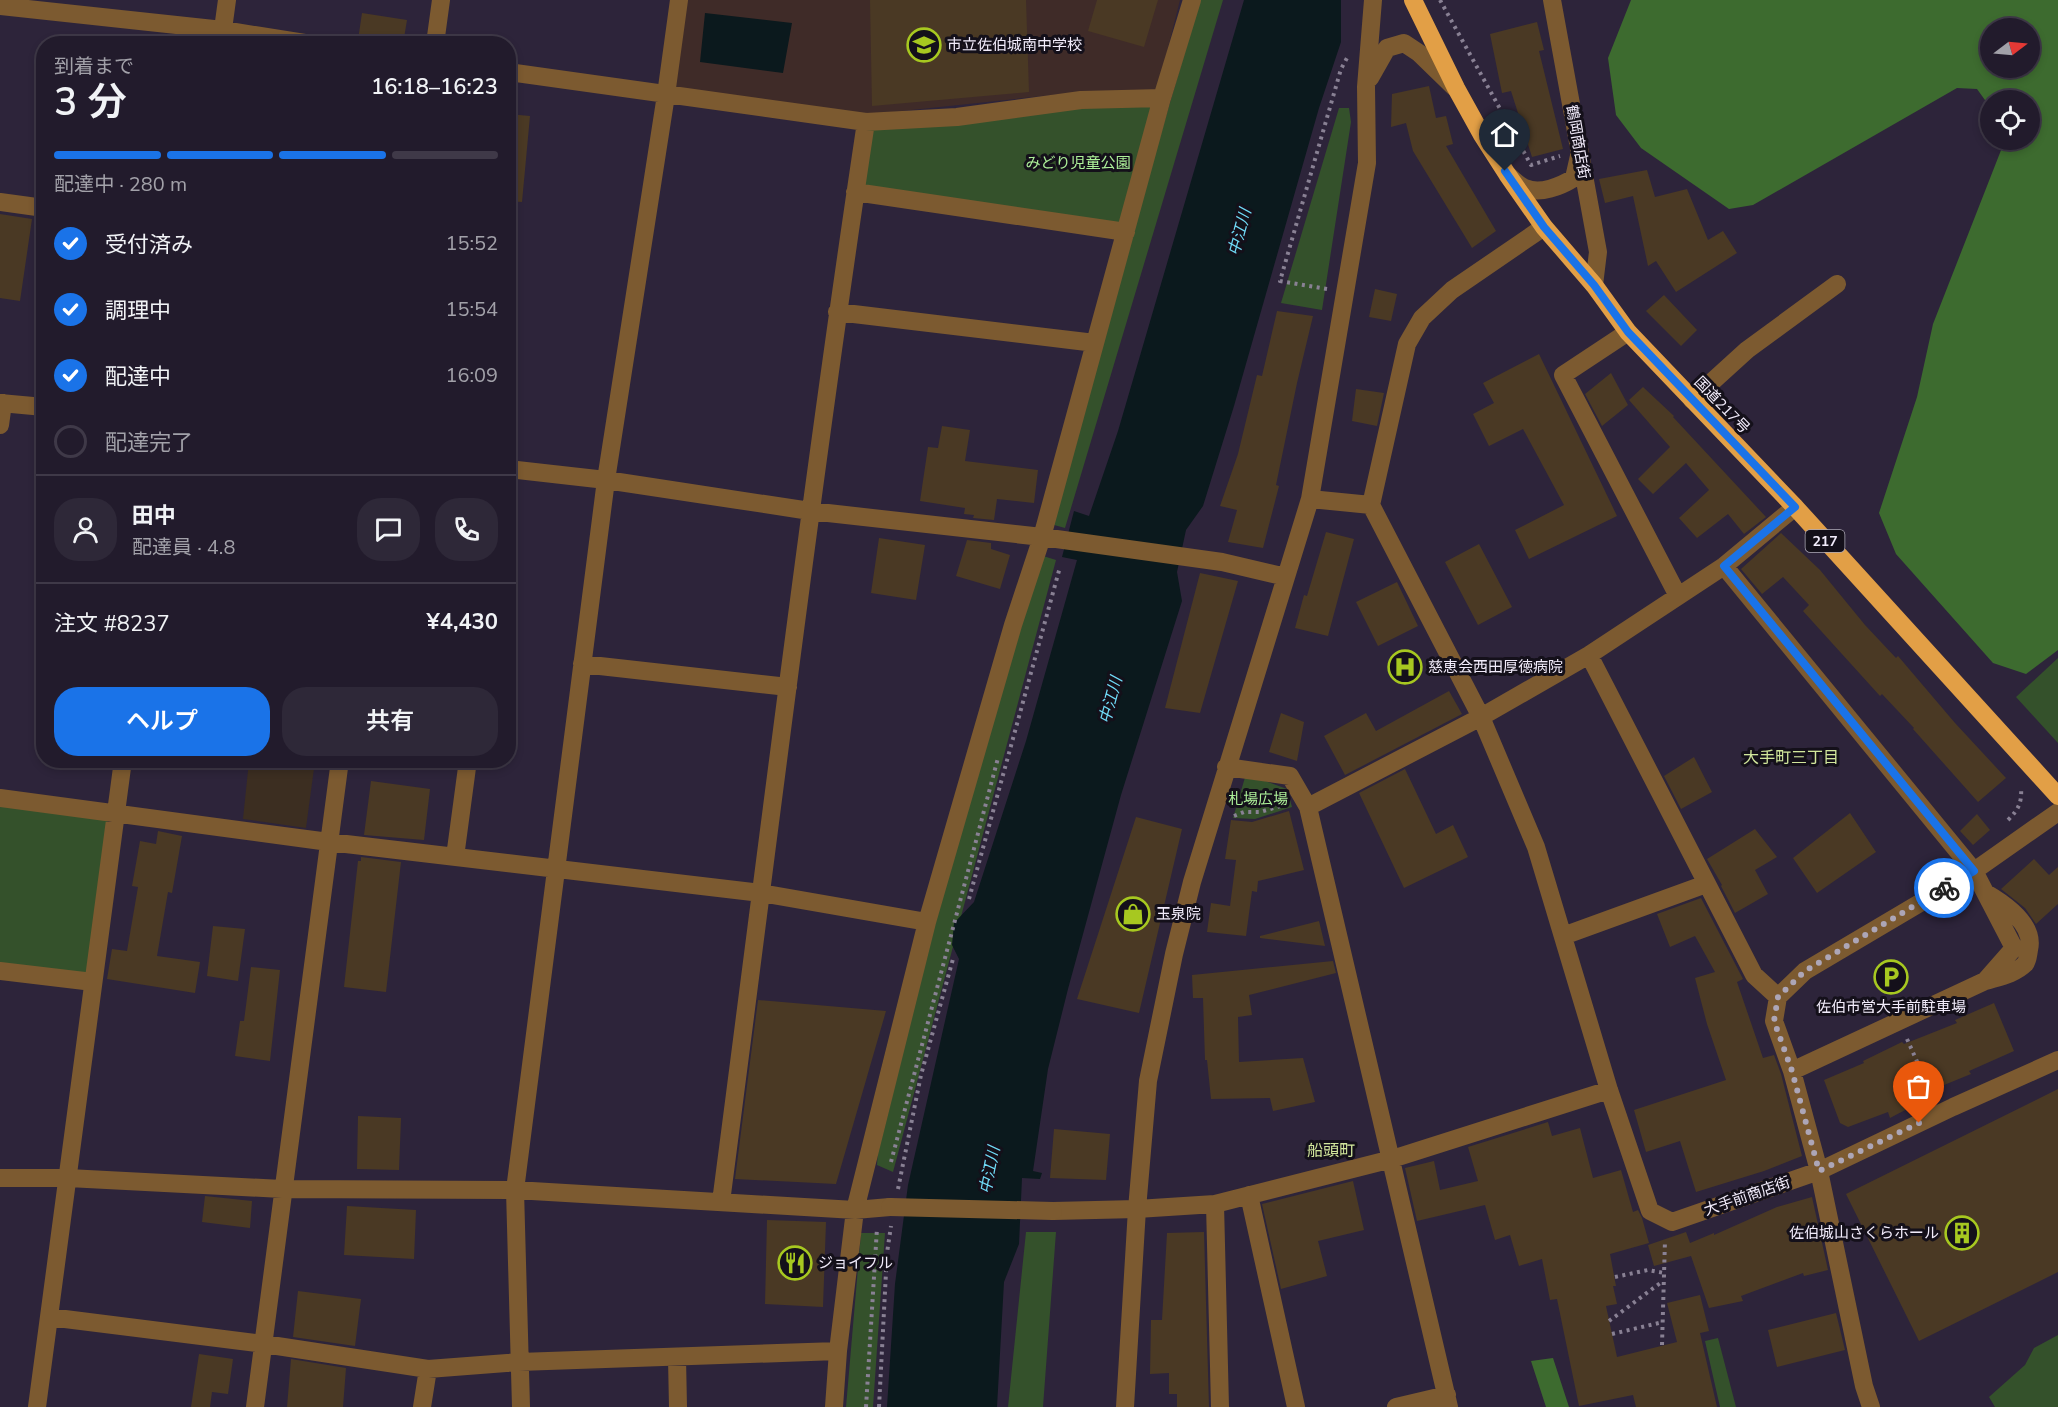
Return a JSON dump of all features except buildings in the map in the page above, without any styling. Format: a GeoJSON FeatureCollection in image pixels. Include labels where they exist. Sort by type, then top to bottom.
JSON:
{"type":"FeatureCollection","features":[{"type":"Feature","properties":{"kind":"highway","name":"国道217号"},"geometry":{"type":"LineString","coordinates":[[1413,0],[1456,88],[1507,174],[1544,227],[1594,285],[1628,332],[1795,507],[2058,796]]}},
{"type":"Feature","properties":{"kind":"street"},"geometry":{"type":"LineString","coordinates":[[222,36],[227,0]]}},
{"type":"Feature","properties":{"kind":"street"},"geometry":{"type":"LineString","coordinates":[[436,36],[441,0]]}},
{"type":"Feature","properties":{"kind":"street"},"geometry":{"type":"LineString","coordinates":[[521,1407],[515,1190],[606,480],[679,0]]}},
{"type":"Feature","properties":{"kind":"street"},"geometry":{"type":"LineString","coordinates":[[834,1407],[838,1351],[855,1210],[927,922],[1010,637],[1049,538],[1095,343],[1162,98],[1192,0]]}},
{"type":"Feature","properties":{"kind":"street"},"geometry":{"type":"LineString","coordinates":[[1125,1407],[1137,1209],[1148,1081],[1174,954],[1192,882],[1310,499],[1367,164],[1365,87],[1373,0]]}},
{"type":"Feature","properties":{"kind":"street","name":"鶴岡商店街"},"geometry":{"type":"LineString","coordinates":[[1552,0],[1574,152],[1598,252],[1594,285]]}},
{"type":"Feature","properties":{"kind":"street"},"geometry":{"type":"LineString","coordinates":[[0,6],[215,36]]}},
{"type":"Feature","properties":{"kind":"street"},"geometry":{"type":"LineString","coordinates":[[1365,87],[1387,48],[1404,44],[1419,53],[1456,88]]}},
{"type":"Feature","properties":{"kind":"street"},"geometry":{"type":"LineString","coordinates":[[516,73],[866,122],[957,117],[1081,100],[1162,98]]}},
{"type":"Feature","properties":{"kind":"street"},"geometry":{"type":"LineString","coordinates":[[721,1202],[810,511],[866,122]]}},
{"type":"Feature","properties":{"kind":"street"},"geometry":{"type":"LineString","coordinates":[[1507,174],[1526,189],[1545,190],[1561,186],[1574,178],[1574,152]]}},
{"type":"Feature","properties":{"kind":"street"},"geometry":{"type":"LineString","coordinates":[[855,192],[1126,232]]}},
{"type":"Feature","properties":{"kind":"street"},"geometry":{"type":"LineString","coordinates":[[0,202],[36,207]]}},
{"type":"Feature","properties":{"kind":"street"},"geometry":{"type":"LineString","coordinates":[[1544,227],[1452,290],[1422,318],[1407,344],[1371,505],[1481,717],[1536,847],[1609,1090],[1650,1211],[1666,1219]]}},
{"type":"Feature","properties":{"kind":"street"},"geometry":{"type":"LineString","coordinates":[[1692,400],[1747,350],[1838,284]]}},
{"type":"Feature","properties":{"kind":"street"},"geometry":{"type":"LineString","coordinates":[[837,312],[1095,343]]}},
{"type":"Feature","properties":{"kind":"street"},"geometry":{"type":"LineString","coordinates":[[1628,332],[1563,375],[1678,596]]}},
{"type":"Feature","properties":{"kind":"street"},"geometry":{"type":"LineString","coordinates":[[0,426],[2,403],[36,406]]}},
{"type":"Feature","properties":{"kind":"street"},"geometry":{"type":"LineString","coordinates":[[516,471],[606,480],[810,511],[1049,538],[1222,562],[1286,577]]}},
{"type":"Feature","properties":{"kind":"street"},"geometry":{"type":"LineString","coordinates":[[1310,499],[1371,505]]}},
{"type":"Feature","properties":{"kind":"street"},"geometry":{"type":"LineString","coordinates":[[1308,807],[1481,717],[1589,655],[1724,566],[1795,507]]}},
{"type":"Feature","properties":{"kind":"street"},"geometry":{"type":"LineString","coordinates":[[1724,566],[1974,871],[2014,948],[1985,981],[1792,1071]]}},
{"type":"Feature","properties":{"kind":"street"},"geometry":{"type":"LineString","coordinates":[[1589,655],[1754,975],[1778,997]]}},
{"type":"Feature","properties":{"kind":"street"},"geometry":{"type":"LineString","coordinates":[[582,664],[788,687]]}},
{"type":"Feature","properties":{"kind":"street"},"geometry":{"type":"LineString","coordinates":[[1226,767],[1290,776],[1308,807],[1448,1401],[1396,1407]]}},
{"type":"Feature","properties":{"kind":"street"},"geometry":{"type":"LineString","coordinates":[[37,1407],[122,768]]}},
{"type":"Feature","properties":{"kind":"street"},"geometry":{"type":"LineString","coordinates":[[255,1407],[339,768]]}},
{"type":"Feature","properties":{"kind":"street"},"geometry":{"type":"LineString","coordinates":[[455,857],[467,768]]}},
{"type":"Feature","properties":{"kind":"street"},"geometry":{"type":"LineString","coordinates":[[0,798],[329,842],[761,893],[927,922]]}},
{"type":"Feature","properties":{"kind":"street"},"geometry":{"type":"LineString","coordinates":[[1871,1407],[1864,1386],[1819,1171],[1792,1071],[1774,1021],[1778,997],[1805,971],[1974,871],[2058,812]]}},
{"type":"Feature","properties":{"kind":"street"},"geometry":{"type":"LineString","coordinates":[[1563,936],[1706,884]]}},
{"type":"Feature","properties":{"kind":"street"},"geometry":{"type":"LineString","coordinates":[[0,971],[93,982]]}},
{"type":"Feature","properties":{"kind":"street","name":"大手前商店街"},"geometry":{"type":"LineString","coordinates":[[1666,1219],[1672,1222],[1819,1171],[2058,1060]]}},
{"type":"Feature","properties":{"kind":"street"},"geometry":{"type":"LineString","coordinates":[[0,1178],[68,1178],[282,1189],[515,1190],[855,1210],[889,1207],[1053,1211],[1137,1209],[1215,1204],[1392,1159],[1609,1090]]}},
{"type":"Feature","properties":{"kind":"street"},"geometry":{"type":"LineString","coordinates":[[1249,1195],[1296,1407]]}},
{"type":"Feature","properties":{"kind":"street"},"geometry":{"type":"LineString","coordinates":[[1215,1204],[1220,1407]]}},
{"type":"Feature","properties":{"kind":"street"},"geometry":{"type":"LineString","coordinates":[[49,1317],[264,1344],[428,1369],[519,1362],[838,1351]]}},
{"type":"Feature","properties":{"kind":"street"},"geometry":{"type":"LineString","coordinates":[[677,1358],[678,1407]]}},
{"type":"Feature","properties":{"kind":"street"},"geometry":{"type":"LineString","coordinates":[[422,1407],[428,1369]]}},
{"type":"Feature","properties":{"kind":"path"},"geometry":{"type":"LineString","coordinates":[[1440,0],[1531,165],[1574,152]]}},
{"type":"Feature","properties":{"kind":"path"},"geometry":{"type":"LineString","coordinates":[[1331,289],[1280,281],[1341,69],[1348,55]]}},
{"type":"Feature","properties":{"kind":"path"},"geometry":{"type":"LineString","coordinates":[[969,899],[1060,567]]}},
{"type":"Feature","properties":{"kind":"path"},"geometry":{"type":"LineString","coordinates":[[1039,605],[1049,608]]}},
{"type":"Feature","properties":{"kind":"path"},"geometry":{"type":"LineString","coordinates":[[890,1162],[1000,753]]}},
{"type":"Feature","properties":{"kind":"path"},"geometry":{"type":"LineString","coordinates":[[2020,783],[2022,798]]}},
{"type":"Feature","properties":{"kind":"path"},"geometry":{"type":"LineString","coordinates":[[1244,812],[1260,812],[1289,804]]}},
{"type":"Feature","properties":{"kind":"path"},"geometry":{"type":"LineString","coordinates":[[866,1407],[889,1207],[921,1075],[953,959]]}},
{"type":"Feature","properties":{"kind":"path"},"geometry":{"type":"LineString","coordinates":[[1905,1035],[1935,1101]]}},
{"type":"Feature","properties":{"kind":"path"},"geometry":{"type":"LineString","coordinates":[[879,1407],[889,1207]]}},
{"type":"Feature","properties":{"kind":"path"},"geometry":{"type":"LineString","coordinates":[[1662,1345],[1666,1219]]}},
{"type":"Feature","properties":{"kind":"path"},"geometry":{"type":"LineString","coordinates":[[1615,1277],[1648,1270],[1664,1273]]}},
{"type":"Feature","properties":{"kind":"path"},"geometry":{"type":"LineString","coordinates":[[1609,1321],[1664,1280]]}},
{"type":"Feature","properties":{"kind":"path"},"geometry":{"type":"LineString","coordinates":[[1612,1334],[1663,1322]]}},
{"type":"Feature","properties":{"kind":"shaded area","name":"市立佐伯城南中学校"},"geometry":{"type":"Polygon","coordinates":[[[685,0],[1180,0],[1157,92],[1071,93],[864,115],[672,89],[685,0]]]}},
{"type":"Feature","properties":{"kind":"shaded area"},"geometry":{"type":"Polygon","coordinates":[[[248,768],[314,768],[306,828],[243,819],[248,768]]]}},
{"type":"Feature","properties":{"kind":"green space"},"geometry":{"type":"Polygon","coordinates":[[[1200,0],[1223,0],[1065,528],[1047,523],[1200,0]]]}},
{"type":"Feature","properties":{"kind":"green space"},"geometry":{"type":"Polygon","coordinates":[[[1631,0],[2058,0],[2058,650],[2026,674],[1993,663],[1896,554],[1879,513],[1917,397],[1933,324],[2001,150],[2040,150],[2040,90],[1980,90],[1980,93],[1977,89],[1957,88],[1753,205],[1729,209],[1641,148],[1616,115],[1608,58],[1631,0]]]}},
{"type":"Feature","properties":{"kind":"green space","name":"みどり児童公園"},"geometry":{"type":"Polygon","coordinates":[[[1154,105],[1120,226],[860,188],[869,126],[1073,108],[1154,105]]]}},
{"type":"Feature","properties":{"kind":"green space"},"geometry":{"type":"Polygon","coordinates":[[[1339,108],[1349,108],[1351,122],[1322,310],[1281,303],[1339,108]]]}},
{"type":"Feature","properties":{"kind":"green space"},"geometry":{"type":"Polygon","coordinates":[[[1040,555],[1056,560],[893,1172],[877,1165],[879,1136],[931,926],[1040,555]]]}},
{"type":"Feature","properties":{"kind":"green space"},"geometry":{"type":"Polygon","coordinates":[[[2058,658],[2058,743],[2016,697],[2058,658]]]}},
{"type":"Feature","properties":{"kind":"green space","name":"札場広場"},"geometry":{"type":"Polygon","coordinates":[[[1246,774],[1287,789],[1292,807],[1255,819],[1233,818],[1246,774]]]}},
{"type":"Feature","properties":{"kind":"green space"},"geometry":{"type":"Polygon","coordinates":[[[0,805],[108,819],[88,975],[0,965],[0,805]]]}},
{"type":"Feature","properties":{"kind":"green space"},"geometry":{"type":"Polygon","coordinates":[[[1026,1232],[1056,1232],[1043,1407],[1008,1407],[1026,1232]]]}},
{"type":"Feature","properties":{"kind":"green space"},"geometry":{"type":"Polygon","coordinates":[[[861,1233],[885,1233],[873,1407],[846,1407],[861,1233]]]}},
{"type":"Feature","properties":{"kind":"green space"},"geometry":{"type":"Polygon","coordinates":[[[2058,1335],[2058,1407],[1995,1407],[1989,1397],[2025,1365],[2034,1348],[2058,1335]]]}},
{"type":"Feature","properties":{"kind":"green space"},"geometry":{"type":"Polygon","coordinates":[[[1718,1338],[1736,1407],[1720,1407],[1705,1341],[1718,1338]]]}},
{"type":"Feature","properties":{"kind":"green space"},"geometry":{"type":"Polygon","coordinates":[[[1553,1358],[1569,1407],[1546,1407],[1531,1361],[1553,1358]]]}},
{"type":"Feature","properties":{"kind":"water","name":"中江川"},"geometry":{"type":"Polygon","coordinates":[[[1244,0],[1341,0],[1341,42],[1319,108],[1203,506],[1186,530],[1177,572],[1182,601],[1121,795],[1068,989],[1048,1069],[1033,1171],[1042,1173],[1040,1179],[1022,1178],[1019,1244],[1004,1282],[997,1407],[887,1407],[895,1284],[908,1185],[959,959],[952,945],[954,923],[974,902],[1026,741],[1077,560],[1062,557],[1074,511],[1089,516],[1118,431],[1244,0]]]}},
{"type":"Feature","properties":{"kind":"water"},"geometry":{"type":"Polygon","coordinates":[[[705,13],[792,23],[783,73],[700,62],[705,13]]]}},
{"type":"Feature","properties":{"kind":"way so far"},"geometry":{"type":"LineString","coordinates":[[1919,1123],[1819,1171],[1792,1071],[1774,1021],[1778,997],[1805,971],[1944,888]]}},
{"type":"Feature","properties":{"kind":"place","name":"市立佐伯城南中学校"},"geometry":{"type":"Point","coordinates":[924,45]}},
{"type":"Feature","properties":{"kind":"place","name":"慈恵会西田厚徳病院"},"geometry":{"type":"Point","coordinates":[1405,667]}},
{"type":"Feature","properties":{"kind":"place","name":"玉泉院"},"geometry":{"type":"Point","coordinates":[1133,914]}},
{"type":"Feature","properties":{"kind":"place","name":"佐伯市営大手前駐車場"},"geometry":{"type":"Point","coordinates":[1891,977]}},
{"type":"Feature","properties":{"kind":"place","name":"佐伯城山さくらホール"},"geometry":{"type":"Point","coordinates":[1962,1233]}},
{"type":"Feature","properties":{"kind":"place","name":"ジョイフル"},"geometry":{"type":"Point","coordinates":[795,1263]}},
{"type":"Feature","properties":{"kind":"district","name":"大手町三丁目"},"geometry":{"type":"Point","coordinates":[1791,757]}},
{"type":"Feature","properties":{"kind":"district","name":"船頭町"},"geometry":{"type":"Point","coordinates":[1331,1150]}},
{"type":"Feature","properties":{"kind":"route"},"geometry":{"type":"LineString","coordinates":[[1505,171],[1544,227],[1594,285],[1628,332],[1795,507],[1724,566],[1974,871],[1944,888]]}}]}
